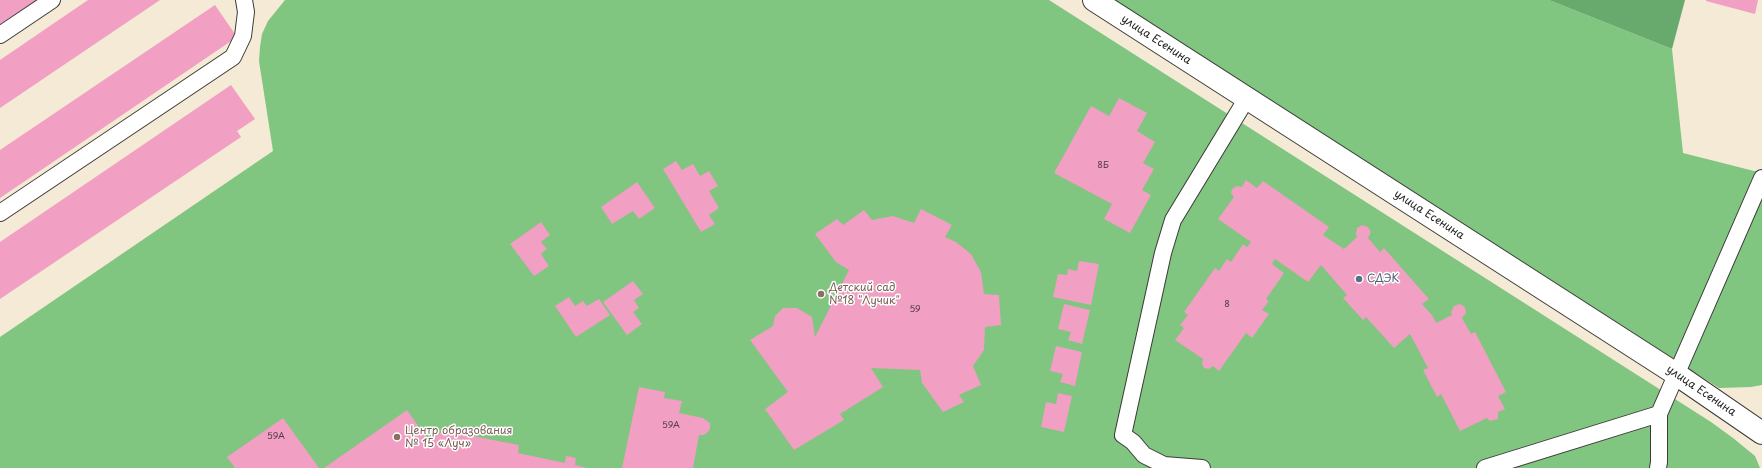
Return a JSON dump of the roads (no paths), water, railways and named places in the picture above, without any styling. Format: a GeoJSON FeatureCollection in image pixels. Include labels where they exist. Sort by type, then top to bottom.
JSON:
{"type":"FeatureCollection","features":[{"type":"Feature","properties":{"kind":"street","name":"улица Есенина"},"geometry":{"type":"LineString","coordinates":[[1094,0],[1676,374],[1762,433]]}},
{"type":"Feature","properties":{"kind":"lane"},"geometry":{"type":"LineString","coordinates":[[0,35],[52,0]]}},
{"type":"Feature","properties":{"kind":"lane"},"geometry":{"type":"LineString","coordinates":[[0,213],[233,57],[243,36],[246,12],[244,0]]}},
{"type":"Feature","properties":{"kind":"lane"},"geometry":{"type":"LineString","coordinates":[[1202,468],[1164,465],[1144,455],[1133,442],[1123,435],[1163,253],[1173,220],[1247,98]]}},
{"type":"Feature","properties":{"kind":"lane"},"geometry":{"type":"LineString","coordinates":[[1658,468],[1659,414],[1762,178]]}},
{"type":"Feature","properties":{"kind":"lane"},"geometry":{"type":"LineString","coordinates":[[1485,468],[1659,414]]}},
{"type":"Feature","properties":{"kind":"place","name":"СДЭК"},"geometry":{"type":"Point","coordinates":[1359,279]}},
{"type":"Feature","properties":{"kind":"place","name":"Детский сад №18 \"Лучик\""},"geometry":{"type":"Point","coordinates":[821,294]}},
{"type":"Feature","properties":{"kind":"place","name":"Центр образования № 15 «Луч»"},"geometry":{"type":"Point","coordinates":[397,437]}}]}
